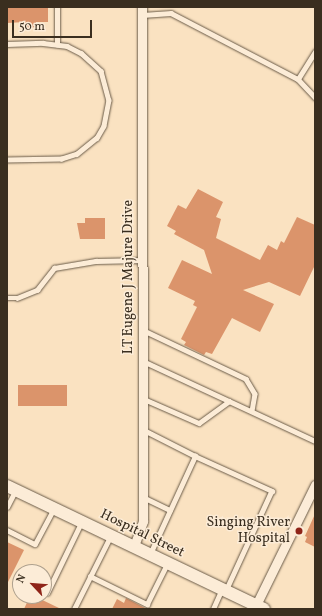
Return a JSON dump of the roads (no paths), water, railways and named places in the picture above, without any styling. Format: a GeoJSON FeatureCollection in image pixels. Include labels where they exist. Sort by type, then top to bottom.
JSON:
{"type":"FeatureCollection","features":[{"type":"Feature","properties":{"kind":"street","name":"LT Eugene J Majure Drive"},"geometry":{"type":"LineString","coordinates":[[134,546],[142,530],[143,497],[144,399],[142,11]]}},
{"type":"Feature","properties":{"kind":"street"},"geometry":{"type":"LineString","coordinates":[[258,608],[315,485]]}},
{"type":"Feature","properties":{"kind":"street","name":"Hospital Street"},"geometry":{"type":"LineString","coordinates":[[11,488],[167,562],[258,608]]}},
{"type":"Feature","properties":{"kind":"lane"},"geometry":{"type":"LineString","coordinates":[[57,7],[57,45]]}},
{"type":"Feature","properties":{"kind":"lane"},"geometry":{"type":"LineString","coordinates":[[142,11],[171,13],[298,78],[315,97]]}},
{"type":"Feature","properties":{"kind":"lane"},"geometry":{"type":"LineString","coordinates":[[7,44],[57,45],[81,53],[101,71],[109,100],[104,126],[97,138],[77,154],[62,159],[7,160]]}},
{"type":"Feature","properties":{"kind":"lane"},"geometry":{"type":"LineString","coordinates":[[298,78],[315,52]]}},
{"type":"Feature","properties":{"kind":"lane"},"geometry":{"type":"LineString","coordinates":[[7,298],[17,298],[37,290],[54,268],[96,261],[143,260]]}},
{"type":"Feature","properties":{"kind":"lane"},"geometry":{"type":"LineString","coordinates":[[143,330],[246,379],[255,394],[252,411]]}},
{"type":"Feature","properties":{"kind":"lane"},"geometry":{"type":"LineString","coordinates":[[143,361],[315,440]]}},
{"type":"Feature","properties":{"kind":"lane"},"geometry":{"type":"LineString","coordinates":[[144,399],[199,423],[229,401]]}},
{"type":"Feature","properties":{"kind":"lane"},"geometry":{"type":"LineString","coordinates":[[144,430],[195,456],[272,491],[224,590],[213,609]]}},
{"type":"Feature","properties":{"kind":"lane"},"geometry":{"type":"LineString","coordinates":[[150,554],[195,456]]}},
{"type":"Feature","properties":{"kind":"lane"},"geometry":{"type":"LineString","coordinates":[[7,507],[11,488]]}},
{"type":"Feature","properties":{"kind":"lane"},"geometry":{"type":"LineString","coordinates":[[143,497],[170,510]]}},
{"type":"Feature","properties":{"kind":"lane"},"geometry":{"type":"LineString","coordinates":[[7,530],[35,544],[54,508]]}},
{"type":"Feature","properties":{"kind":"lane"},"geometry":{"type":"LineString","coordinates":[[52,583],[82,521]]}},
{"type":"Feature","properties":{"kind":"lane"},"geometry":{"type":"LineString","coordinates":[[74,609],[110,535]]}},
{"type":"Feature","properties":{"kind":"lane"},"geometry":{"type":"LineString","coordinates":[[90,576],[147,604],[167,562]]}},
{"type":"Feature","properties":{"kind":"place","name":"Singing River Hospital"},"geometry":{"type":"Point","coordinates":[299,531]}}]}
